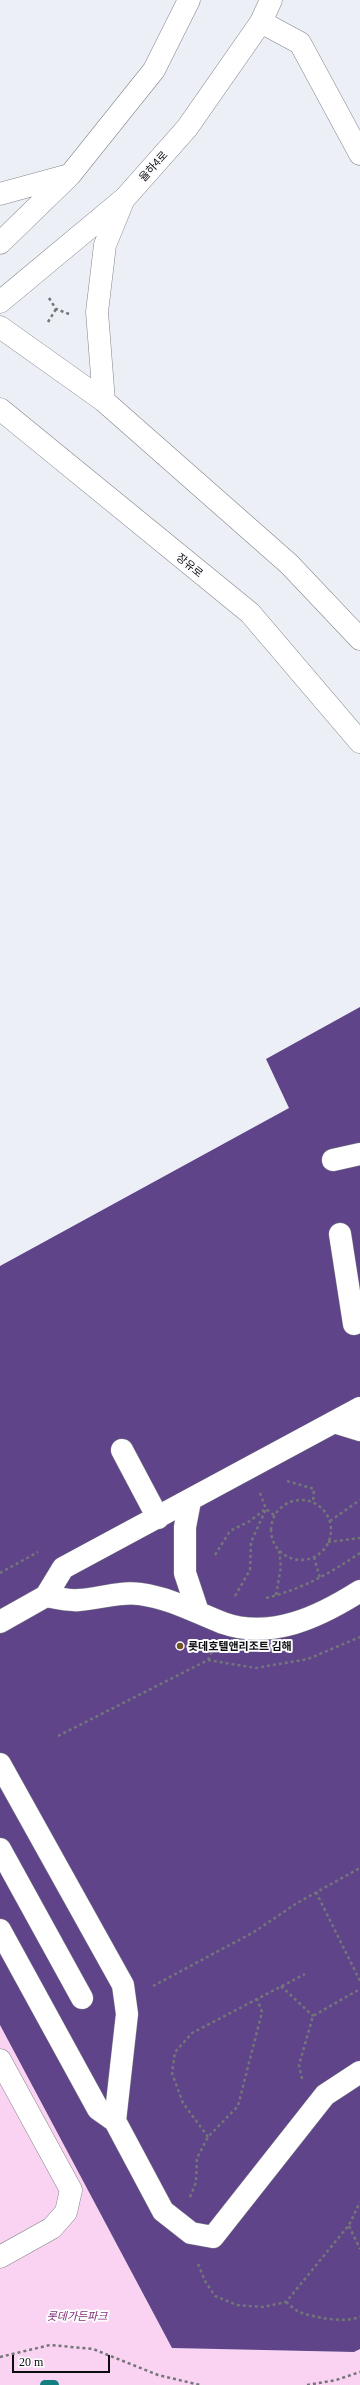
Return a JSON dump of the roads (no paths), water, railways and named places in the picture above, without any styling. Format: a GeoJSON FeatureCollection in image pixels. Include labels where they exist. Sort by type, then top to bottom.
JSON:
{"type":"FeatureCollection","features":[{"type":"Feature","properties":{"kind":"main road"},"geometry":{"type":"LineString","coordinates":[[0,242],[70,175],[154,70],[189,0]]}},
{"type":"Feature","properties":{"kind":"main road","name":"율하4로"},"geometry":{"type":"LineString","coordinates":[[0,302],[125,198],[187,128],[261,22],[271,0]]}},
{"type":"Feature","properties":{"kind":"main road"},"geometry":{"type":"LineString","coordinates":[[261,22],[300,43],[360,154]]}},
{"type":"Feature","properties":{"kind":"main road"},"geometry":{"type":"LineString","coordinates":[[0,194],[70,175]]}},
{"type":"Feature","properties":{"kind":"main road"},"geometry":{"type":"LineString","coordinates":[[104,401],[97,312],[105,245],[125,198]]}},
{"type":"Feature","properties":{"kind":"main road"},"geometry":{"type":"LineString","coordinates":[[0,327],[104,401],[289,564],[360,639]]}},
{"type":"Feature","properties":{"kind":"main road","name":"장유로"},"geometry":{"type":"LineString","coordinates":[[0,409],[33,438],[250,613],[360,742]]}},
{"type":"Feature","properties":{"kind":"main road"},"geometry":{"type":"LineString","coordinates":[[0,432],[33,438]]}},
{"type":"Feature","properties":{"kind":"main road"},"geometry":{"type":"LineString","coordinates":[[333,1160],[360,1154]]}},
{"type":"Feature","properties":{"kind":"main road"},"geometry":{"type":"LineString","coordinates":[[340,1234],[354,1324]]}},
{"type":"Feature","properties":{"kind":"main road"},"geometry":{"type":"LineString","coordinates":[[0,1622],[46,1596],[63,1568],[190,1501],[360,1408]]}},
{"type":"Feature","properties":{"kind":"main road"},"geometry":{"type":"LineString","coordinates":[[334,1422],[360,1430]]}},
{"type":"Feature","properties":{"kind":"main road"},"geometry":{"type":"LineString","coordinates":[[122,1450],[158,1518]]}},
{"type":"Feature","properties":{"kind":"main road"},"geometry":{"type":"LineString","coordinates":[[190,1501],[185,1527],[185,1573],[198,1612]]}},
{"type":"Feature","properties":{"kind":"main road"},"geometry":{"type":"LineString","coordinates":[[46,1596],[79,1600],[103,1596],[138,1594],[171,1601],[247,1630],[272,1630],[340,1604],[360,1591]]}},
{"type":"Feature","properties":{"kind":"main road"},"geometry":{"type":"LineString","coordinates":[[0,1764],[123,1985],[127,2014],[115,2120]]}},
{"type":"Feature","properties":{"kind":"main road"},"geometry":{"type":"LineString","coordinates":[[0,1849],[82,1998]]}},
{"type":"Feature","properties":{"kind":"main road"},"geometry":{"type":"LineString","coordinates":[[0,1930],[98,2109],[115,2120],[163,2210],[192,2233],[213,2237],[325,2095],[360,2072]]}},
{"type":"Feature","properties":{"kind":"main road"},"geometry":{"type":"LineString","coordinates":[[0,2060],[71,2190],[66,2212],[52,2228],[0,2256]]}},
{"type":"Feature","properties":{"kind":"waterway"},"geometry":{"type":"LineString","coordinates":[[45,2385],[54,2385]]}},
{"type":"Feature","properties":{"kind":"place","name":"롯데호텔앤리조트 김해"},"geometry":{"type":"Point","coordinates":[180,1646]}},
{"type":"Feature","properties":{"kind":"park label","name":"롯데가든파크"},"geometry":{"type":"Point","coordinates":[77,2316]}}]}
